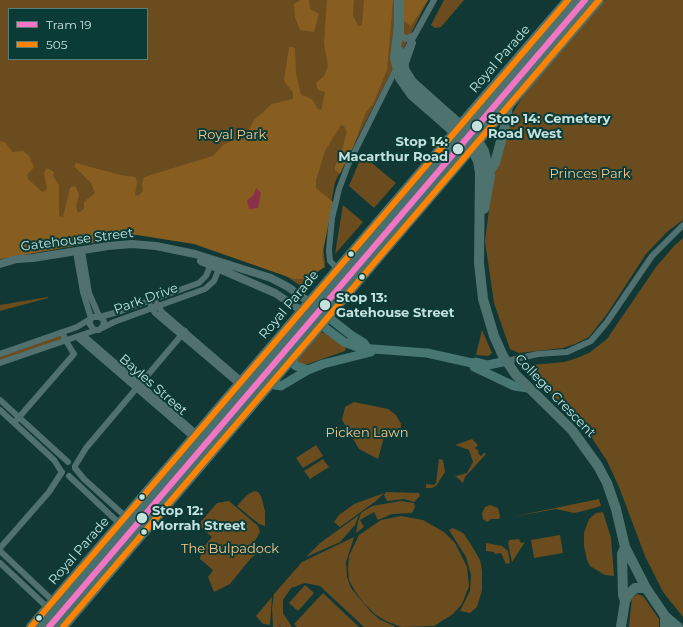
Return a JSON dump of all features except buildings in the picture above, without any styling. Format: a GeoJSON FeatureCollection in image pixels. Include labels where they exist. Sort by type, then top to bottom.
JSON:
{"type":"FeatureCollection","features":[{"type":"Feature","properties":{"kind":"highway"},"geometry":{"type":"LineString","coordinates":[[399,0],[400,70]]}},
{"type":"Feature","properties":{"kind":"highway","name":"Royal Parade"},"geometry":{"type":"LineString","coordinates":[[466,137],[508,75],[568,0]]}},
{"type":"Feature","properties":{"kind":"highway","name":"Royal Parade"},"geometry":{"type":"LineString","coordinates":[[508,75],[589,2]]}},
{"type":"Feature","properties":{"kind":"highway","name":"Royal Parade"},"geometry":{"type":"LineString","coordinates":[[466,137],[508,106],[589,2]]}},
{"type":"Feature","properties":{"kind":"highway"},"geometry":{"type":"LineString","coordinates":[[399,28],[395,55],[402,81],[412,95],[466,137],[476,155],[480,170],[479,263],[484,299],[494,336],[507,361]]}},
{"type":"Feature","properties":{"kind":"highway","name":"Royal Parade"},"geometry":{"type":"LineString","coordinates":[[466,137],[555,45]]}},
{"type":"Feature","properties":{"kind":"highway"},"geometry":{"type":"LineString","coordinates":[[400,70],[486,156],[489,172],[479,236]]}},
{"type":"Feature","properties":{"kind":"highway"},"geometry":{"type":"LineString","coordinates":[[402,81],[415,85]]}},
{"type":"Feature","properties":{"kind":"highway"},"geometry":{"type":"LineString","coordinates":[[489,172],[494,163],[505,126],[508,106]]}},
{"type":"Feature","properties":{"kind":"highway","name":"College Crescent"},"geometry":{"type":"LineString","coordinates":[[507,361],[528,388],[572,430],[593,458],[609,490],[620,522],[625,547],[646,588],[665,616],[678,627]]}},
{"type":"Feature","properties":{"kind":"highway","name":"College Crescent"},"geometry":{"type":"LineString","coordinates":[[621,627],[625,601],[623,595],[622,554],[625,547]]}},
{"type":"Feature","properties":{"kind":"highway"},"geometry":{"type":"LineString","coordinates":[[625,601],[633,589],[646,588]]}},
{"type":"Feature","properties":{"kind":"highway"},"geometry":{"type":"LineString","coordinates":[[665,616],[665,627]]}},
{"type":"Feature","properties":{"kind":"main road","name":"Royal Parade"},"geometry":{"type":"LineString","coordinates":[[232,423],[246,388],[315,314],[346,277],[418,181],[466,137]]}},
{"type":"Feature","properties":{"kind":"main road","name":"Royal Parade"},"geometry":{"type":"LineString","coordinates":[[41,627],[58,615],[246,388],[315,314],[466,137]]}},
{"type":"Feature","properties":{"kind":"main road","name":"Royal Parade"},"geometry":{"type":"LineString","coordinates":[[58,615],[123,520],[182,457],[232,423],[270,384],[291,360],[315,314]]}},
{"type":"Feature","properties":{"kind":"main road","name":"College Crescent"},"geometry":{"type":"LineString","coordinates":[[315,314],[346,343],[360,348],[432,354],[472,364],[476,362],[488,365],[507,361]]}},
{"type":"Feature","properties":{"kind":"main road","name":"College Crescent"},"geometry":{"type":"LineString","coordinates":[[270,384],[281,386],[308,370],[330,361],[371,349]]}},
{"type":"Feature","properties":{"kind":"main road"},"geometry":{"type":"LineString","coordinates":[[291,360],[296,366],[308,370]]}},
{"type":"Feature","properties":{"kind":"main road"},"geometry":{"type":"LineString","coordinates":[[472,364],[514,386],[528,388]]}},
{"type":"Feature","properties":{"kind":"main road","name":"Royal Parade"},"geometry":{"type":"LineString","coordinates":[[31,627],[58,615],[182,457]]}},
{"type":"Feature","properties":{"kind":"street"},"geometry":{"type":"LineString","coordinates":[[346,277],[330,261],[328,250],[337,197],[348,165],[387,89],[407,59],[422,23],[434,0]]}},
{"type":"Feature","properties":{"kind":"street"},"geometry":{"type":"LineString","coordinates":[[401,60],[422,23]]}},
{"type":"Feature","properties":{"kind":"street"},"geometry":{"type":"LineString","coordinates":[[399,28],[405,38],[409,39],[414,35]]}},
{"type":"Feature","properties":{"kind":"street"},"geometry":{"type":"LineString","coordinates":[[387,89],[395,82],[402,81]]}},
{"type":"Feature","properties":{"kind":"street"},"geometry":{"type":"LineString","coordinates":[[507,361],[538,354],[572,351],[591,341],[607,322],[652,256],[683,225]]}},
{"type":"Feature","properties":{"kind":"street","name":"Gatehouse Street"},"geometry":{"type":"LineString","coordinates":[[0,264],[17,259],[108,246],[132,244],[156,246],[181,251],[216,264],[276,280],[315,314]]}},
{"type":"Feature","properties":{"kind":"street"},"geometry":{"type":"LineString","coordinates":[[79,251],[85,289],[90,319],[89,325],[98,330],[104,323],[85,289]]}},
{"type":"Feature","properties":{"kind":"street"},"geometry":{"type":"LineString","coordinates":[[200,291],[197,284],[205,278],[216,264]]}},
{"type":"Feature","properties":{"kind":"street","name":"Gatehouse Street"},"geometry":{"type":"LineString","coordinates":[[216,264],[315,314]]}},
{"type":"Feature","properties":{"kind":"street","name":"Park Drive"},"geometry":{"type":"LineString","coordinates":[[0,363],[98,330],[114,322],[200,291],[214,281],[216,264]]}},
{"type":"Feature","properties":{"kind":"street","name":"Park Drive"},"geometry":{"type":"LineString","coordinates":[[90,319],[152,300],[197,284]]}},
{"type":"Feature","properties":{"kind":"street"},"geometry":{"type":"LineString","coordinates":[[152,300],[155,308],[246,388]]}},
{"type":"Feature","properties":{"kind":"street"},"geometry":{"type":"LineString","coordinates":[[0,354],[78,326],[90,319]]}},
{"type":"Feature","properties":{"kind":"street"},"geometry":{"type":"LineString","coordinates":[[14,423],[74,354],[62,332]]}},
{"type":"Feature","properties":{"kind":"street"},"geometry":{"type":"LineString","coordinates":[[0,548],[48,492],[62,471],[63,466],[86,448],[183,334]]}},
{"type":"Feature","properties":{"kind":"street","name":"Bayles Street"},"geometry":{"type":"LineString","coordinates":[[83,335],[201,444]]}},
{"type":"Feature","properties":{"kind":"street","name":"Bayles Street"},"geometry":{"type":"LineString","coordinates":[[77,337],[139,386]]}},
{"type":"Feature","properties":{"kind":"street"},"geometry":{"type":"LineString","coordinates":[[0,400],[69,462],[73,463],[123,520]]}},
{"type":"Feature","properties":{"kind":"street"},"geometry":{"type":"LineString","coordinates":[[7,406],[1,412],[54,460],[64,476],[68,476],[91,496],[123,520]]}},
{"type":"Feature","properties":{"kind":"street"},"geometry":{"type":"LineString","coordinates":[[48,492],[68,476],[86,448]]}},
{"type":"Feature","properties":{"kind":"street"},"geometry":{"type":"LineString","coordinates":[[91,496],[96,491]]}},
{"type":"Feature","properties":{"kind":"street"},"geometry":{"type":"LineString","coordinates":[[0,551],[24,574],[58,615]]}},
{"type":"Feature","properties":{"kind":"street"},"geometry":{"type":"LineString","coordinates":[[0,563],[58,615]]}},
{"type":"Feature","properties":{"kind":"street"},"geometry":{"type":"LineString","coordinates":[[18,580],[24,574]]}},
{"type":"Feature","properties":{"kind":"green space","name":"Royal Park"},"geometry":{"type":"Polygon","coordinates":[[[0,0],[428,0],[335,182],[323,247],[325,263],[305,289],[286,276],[159,231],[0,259],[0,0]]]}},
{"type":"Feature","properties":{"kind":"green space"},"geometry":{"type":"Polygon","coordinates":[[[444,0],[464,0],[441,27],[435,28],[431,25],[444,0]]]}},
{"type":"Feature","properties":{"kind":"green space","name":"Princes Park"},"geometry":{"type":"Polygon","coordinates":[[[605,0],[683,0],[683,220],[668,231],[646,254],[607,314],[589,337],[563,348],[519,353],[510,349],[494,303],[485,241],[494,170],[512,114],[525,93],[605,0]]]}},
{"type":"Feature","properties":{"kind":"green space"},"geometry":{"type":"Polygon","coordinates":[[[362,155],[396,183],[374,208],[349,186],[362,155]]]}},
{"type":"Feature","properties":{"kind":"green space"},"geometry":{"type":"Polygon","coordinates":[[[343,205],[363,222],[335,254],[343,205]]]}},
{"type":"Feature","properties":{"kind":"green space"},"geometry":{"type":"Polygon","coordinates":[[[683,238],[683,617],[663,592],[645,556],[619,487],[607,461],[588,432],[552,395],[530,377],[528,372],[532,365],[564,362],[589,353],[607,339],[656,267],[683,238]]]}},
{"type":"Feature","properties":{"kind":"green space"},"geometry":{"type":"Polygon","coordinates":[[[48,298],[0,311],[0,305],[48,298]]]}},
{"type":"Feature","properties":{"kind":"green space"},"geometry":{"type":"Polygon","coordinates":[[[482,330],[492,353],[488,356],[476,355],[482,330]]]}},
{"type":"Feature","properties":{"kind":"green space"},"geometry":{"type":"Polygon","coordinates":[[[320,332],[325,333],[346,348],[345,351],[302,366],[293,363],[320,332]]]}},
{"type":"Feature","properties":{"kind":"green space"},"geometry":{"type":"Polygon","coordinates":[[[60,334],[62,339],[0,362],[0,356],[60,334]]]}},
{"type":"Feature","properties":{"kind":"green space","name":"Picken Lawn"},"geometry":{"type":"Polygon","coordinates":[[[354,402],[388,409],[396,415],[401,424],[401,429],[391,430],[384,437],[378,459],[359,449],[342,420],[345,407],[354,402]]]}},
{"type":"Feature","properties":{"kind":"green space"},"geometry":{"type":"Polygon","coordinates":[[[472,439],[478,445],[475,448],[479,451],[478,453],[481,456],[484,453],[486,454],[465,477],[463,483],[453,474],[456,476],[467,473],[473,462],[469,450],[455,445],[472,439]]]}},
{"type":"Feature","properties":{"kind":"green space"},"geometry":{"type":"Polygon","coordinates":[[[316,445],[323,456],[303,468],[296,458],[316,445]]]}},
{"type":"Feature","properties":{"kind":"green space"},"geometry":{"type":"Polygon","coordinates":[[[323,459],[329,467],[310,479],[304,471],[323,459]]]}},
{"type":"Feature","properties":{"kind":"green space"},"geometry":{"type":"Polygon","coordinates":[[[439,459],[443,460],[445,472],[436,486],[426,488],[426,484],[434,485],[436,483],[439,459]]]}},
{"type":"Feature","properties":{"kind":"green space"},"geometry":{"type":"Polygon","coordinates":[[[254,491],[258,492],[261,496],[265,511],[265,526],[259,524],[237,506],[247,495],[254,491]]]}},
{"type":"Feature","properties":{"kind":"green space"},"geometry":{"type":"Polygon","coordinates":[[[386,492],[419,493],[420,496],[414,502],[404,499],[387,501],[384,495],[386,492]]]}},
{"type":"Feature","properties":{"kind":"green space"},"geometry":{"type":"Polygon","coordinates":[[[384,493],[376,501],[340,527],[334,522],[339,515],[354,504],[384,493]]]}},
{"type":"Feature","properties":{"kind":"green space"},"geometry":{"type":"Polygon","coordinates":[[[599,499],[601,506],[574,513],[556,509],[511,517],[599,499]]]}},
{"type":"Feature","properties":{"kind":"green space","name":"The Bulpadock"},"geometry":{"type":"Polygon","coordinates":[[[229,501],[258,526],[260,532],[253,544],[260,552],[251,558],[230,584],[214,592],[208,577],[213,570],[200,559],[202,549],[212,537],[198,525],[217,503],[229,501]]]}},
{"type":"Feature","properties":{"kind":"green space"},"geometry":{"type":"Polygon","coordinates":[[[401,501],[414,503],[415,507],[412,513],[392,514],[378,520],[374,512],[360,520],[364,527],[356,533],[361,513],[372,506],[401,501]]]}},
{"type":"Feature","properties":{"kind":"green space"},"geometry":{"type":"Polygon","coordinates":[[[490,505],[498,508],[500,516],[499,519],[491,519],[487,522],[483,519],[482,513],[485,507],[490,505]]]}},
{"type":"Feature","properties":{"kind":"green space"},"geometry":{"type":"Polygon","coordinates":[[[603,512],[611,538],[614,576],[605,575],[590,566],[584,546],[584,533],[589,519],[596,513],[603,512]]]}},
{"type":"Feature","properties":{"kind":"green space"},"geometry":{"type":"Polygon","coordinates":[[[359,515],[355,525],[340,542],[306,557],[320,543],[359,515]]]}},
{"type":"Feature","properties":{"kind":"green space"},"geometry":{"type":"Polygon","coordinates":[[[401,516],[423,520],[444,532],[455,543],[467,567],[469,586],[462,604],[453,614],[434,626],[401,627],[386,621],[376,615],[364,603],[349,580],[349,556],[359,535],[381,520],[401,516]]]}},
{"type":"Feature","properties":{"kind":"green space"},"geometry":{"type":"Polygon","coordinates":[[[453,528],[463,533],[470,543],[480,560],[482,570],[482,590],[477,607],[470,613],[460,611],[470,591],[471,575],[466,557],[449,530],[453,528]]]}},
{"type":"Feature","properties":{"kind":"green space"},"geometry":{"type":"Polygon","coordinates":[[[560,535],[563,553],[534,558],[531,540],[560,535]]]}},
{"type":"Feature","properties":{"kind":"green space"},"geometry":{"type":"Polygon","coordinates":[[[354,537],[346,562],[347,577],[351,588],[371,612],[379,619],[396,627],[364,627],[320,586],[305,583],[291,588],[283,600],[283,613],[292,627],[281,627],[277,623],[280,627],[273,627],[272,608],[274,594],[302,562],[354,537]]]}},
{"type":"Feature","properties":{"kind":"green space"},"geometry":{"type":"Polygon","coordinates":[[[519,539],[521,543],[525,542],[512,562],[508,543],[509,540],[519,539]]]}},
{"type":"Feature","properties":{"kind":"green space"},"geometry":{"type":"Polygon","coordinates":[[[486,543],[502,546],[508,551],[510,563],[506,564],[501,553],[495,554],[494,552],[486,551],[486,543]]]}},
{"type":"Feature","properties":{"kind":"green space"},"geometry":{"type":"Polygon","coordinates":[[[305,585],[314,593],[298,611],[289,603],[305,585]]]}},
{"type":"Feature","properties":{"kind":"green space"},"geometry":{"type":"Polygon","coordinates":[[[323,593],[359,627],[297,627],[294,624],[323,593]]]}},
{"type":"Feature","properties":{"kind":"green space"},"geometry":{"type":"Polygon","coordinates":[[[637,594],[643,596],[659,619],[659,627],[629,627],[632,598],[637,594]]]}},
{"type":"Feature","properties":{"kind":"green space"},"geometry":{"type":"Polygon","coordinates":[[[272,597],[270,625],[263,624],[256,616],[272,597]]]}},
{"type":"Feature","properties":{"kind":"shaded area"},"geometry":{"type":"Polygon","coordinates":[[[301,0],[309,0],[310,9],[319,14],[314,32],[300,30],[295,17],[294,4],[301,0]]]}},
{"type":"Feature","properties":{"kind":"shaded area"},"geometry":{"type":"Polygon","coordinates":[[[327,0],[354,0],[353,15],[358,26],[362,25],[364,0],[393,0],[387,70],[374,102],[365,114],[354,145],[340,174],[335,170],[335,166],[340,157],[347,132],[344,126],[341,125],[325,151],[316,180],[316,188],[333,202],[322,256],[325,267],[315,273],[309,274],[304,279],[294,279],[194,244],[137,235],[0,259],[0,141],[6,143],[12,152],[23,151],[29,156],[34,167],[27,175],[28,179],[42,192],[47,188],[44,174],[45,171],[47,168],[54,172],[53,176],[59,185],[59,216],[63,217],[70,188],[73,186],[76,187],[79,195],[76,206],[78,213],[84,209],[84,202],[95,193],[91,183],[74,166],[76,163],[120,175],[135,177],[137,181],[135,195],[138,196],[143,191],[142,184],[144,177],[213,156],[223,145],[233,140],[244,139],[254,120],[272,104],[293,99],[293,92],[284,80],[289,47],[293,47],[295,49],[296,73],[301,95],[312,99],[318,109],[321,110],[325,92],[318,90],[316,83],[324,76],[328,66],[324,44],[327,0]]]}},
{"type":"Feature","properties":{"kind":"shaded area"},"geometry":{"type":"Polygon","coordinates":[[[401,0],[428,0],[411,26],[403,20],[401,0]]]}},
{"type":"Feature","properties":{"kind":"shaded area"},"geometry":{"type":"Polygon","coordinates":[[[256,188],[261,193],[258,208],[249,209],[247,201],[254,194],[256,188]]]}},
{"type":"Feature","properties":{"kind":"tram line","name":"19"},"geometry":{"type":"LineString","coordinates":[[49,627],[585,0]]}},
{"type":"Feature","properties":{"kind":"transit line","name":"505"},"geometry":{"type":"LineString","coordinates":[[31,627],[568,0]]}},
{"type":"Feature","properties":{"kind":"transit line","name":"505"},"geometry":{"type":"LineString","coordinates":[[63,627],[599,0]]}},
{"type":"Feature","properties":{"kind":"place","name":"Stop 14: Cemetery Road West"},"geometry":{"type":"Point","coordinates":[477,126]}},
{"type":"Feature","properties":{"kind":"place","name":"Stop 14: Macarthur Road"},"geometry":{"type":"Point","coordinates":[458,149]}},
{"type":"Feature","properties":{"kind":"place","name":"Stop 13: Gatehouse Street"},"geometry":{"type":"Point","coordinates":[325,305]}},
{"type":"Feature","properties":{"kind":"place","name":"Stop 12: Morrah Street"},"geometry":{"type":"Point","coordinates":[142,518]}}]}
